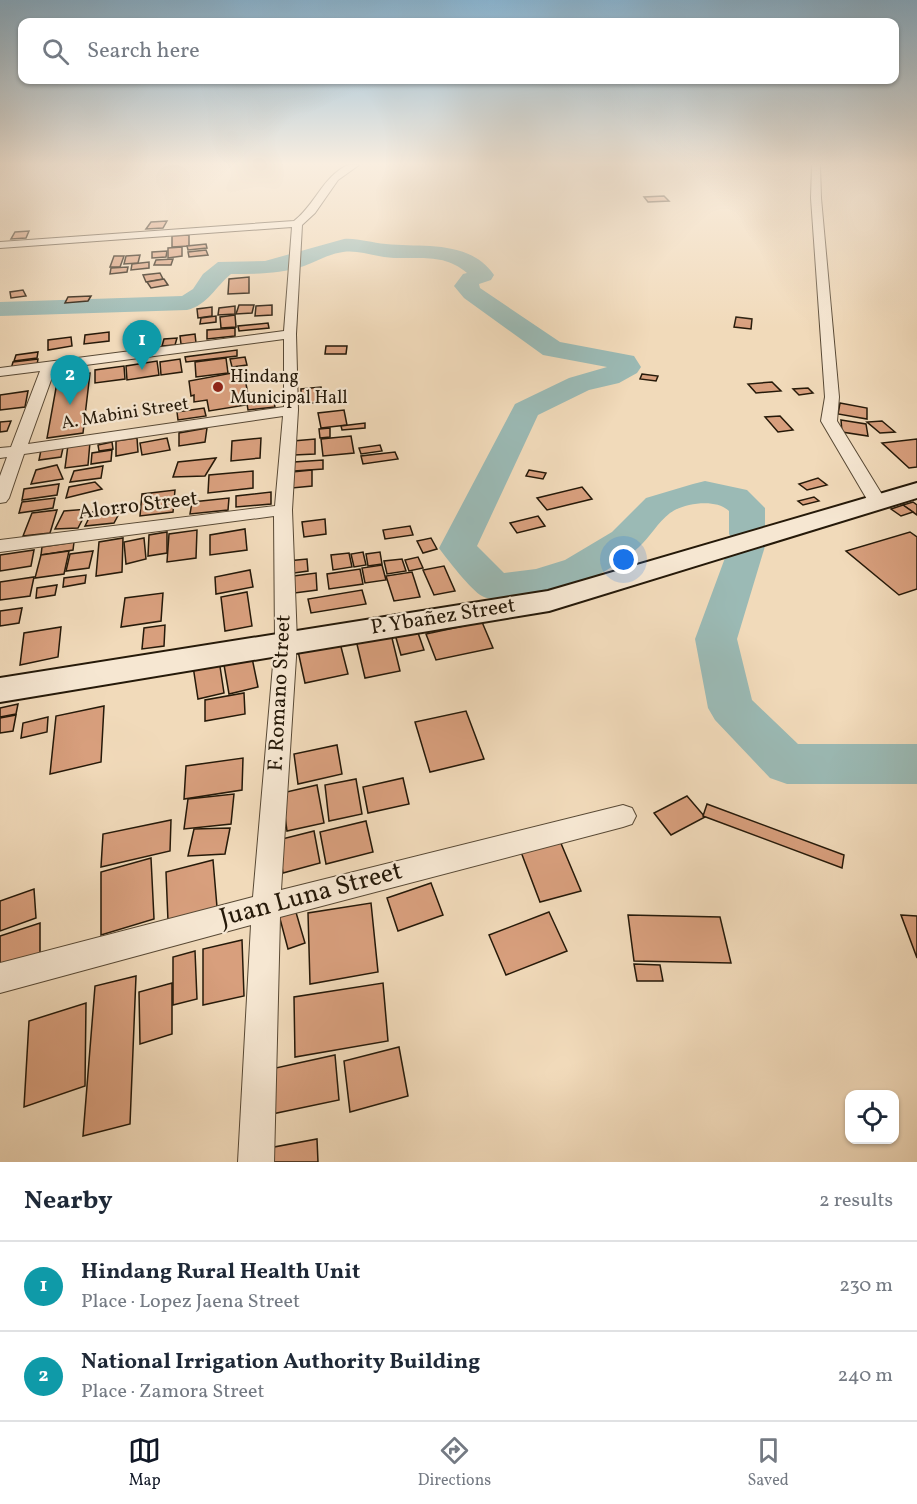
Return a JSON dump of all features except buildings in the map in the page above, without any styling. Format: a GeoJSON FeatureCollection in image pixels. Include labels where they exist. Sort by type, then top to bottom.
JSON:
{"type":"FeatureCollection","features":[{"type":"Feature","properties":{"kind":"street"},"geometry":{"type":"LineString","coordinates":[[0,245],[297,224],[303,219]]}},
{"type":"Feature","properties":{"kind":"street"},"geometry":{"type":"LineString","coordinates":[[818,219],[831,397],[829,421],[877,501]]}},
{"type":"Feature","properties":{"kind":"street","name":"F. Romano Street"},"geometry":{"type":"LineString","coordinates":[[256,1162],[266,906],[286,642],[283,510],[291,410],[290,334],[297,224]]}},
{"type":"Feature","properties":{"kind":"street"},"geometry":{"type":"LineString","coordinates":[[0,372],[290,334]]}},
{"type":"Feature","properties":{"kind":"street"},"geometry":{"type":"LineString","coordinates":[[0,498],[49,366]]}},
{"type":"Feature","properties":{"kind":"street","name":"A. Mabini Street"},"geometry":{"type":"LineString","coordinates":[[0,453],[291,410]]}},
{"type":"Feature","properties":{"kind":"street","name":"P. Ybañez Street"},"geometry":{"type":"LineString","coordinates":[[0,690],[549,601],[917,490]]}},
{"type":"Feature","properties":{"kind":"street","name":"Alorro Street"},"geometry":{"type":"LineString","coordinates":[[0,546],[283,510]]}},
{"type":"Feature","properties":{"kind":"street","name":"Juan Luna Street"},"geometry":{"type":"LineString","coordinates":[[0,978],[266,906],[623,816]]}},
{"type":"Feature","properties":{"kind":"waterway"},"geometry":{"type":"LineString","coordinates":[[297,261],[330,248],[351,245],[387,251],[427,251],[449,254],[460,258],[483,275],[471,279],[466,286],[472,293],[552,349],[624,362],[627,367],[609,377],[579,384],[526,410],[458,548],[495,587],[538,582],[579,569],[625,540],[658,505],[705,491],[735,497],[747,508],[747,534]]}},
{"type":"Feature","properties":{"kind":"waterway"},"geometry":{"type":"LineString","coordinates":[[0,309],[187,303],[201,294],[211,279],[226,267],[265,268],[293,262]]}},
{"type":"Feature","properties":{"kind":"waterway"},"geometry":{"type":"LineString","coordinates":[[748,543],[716,639],[731,708],[787,764],[917,764]]}},
{"type":"Feature","properties":{"kind":"place","name":"Hindang Rural Health Unit"},"geometry":{"type":"Point","coordinates":[142,370]}},
{"type":"Feature","properties":{"kind":"place","name":"Hindang Municipal Hall"},"geometry":{"type":"Point","coordinates":[218,387]}},
{"type":"Feature","properties":{"kind":"place","name":"National Irrigation Authority Building"},"geometry":{"type":"Point","coordinates":[70,405]}}]}
